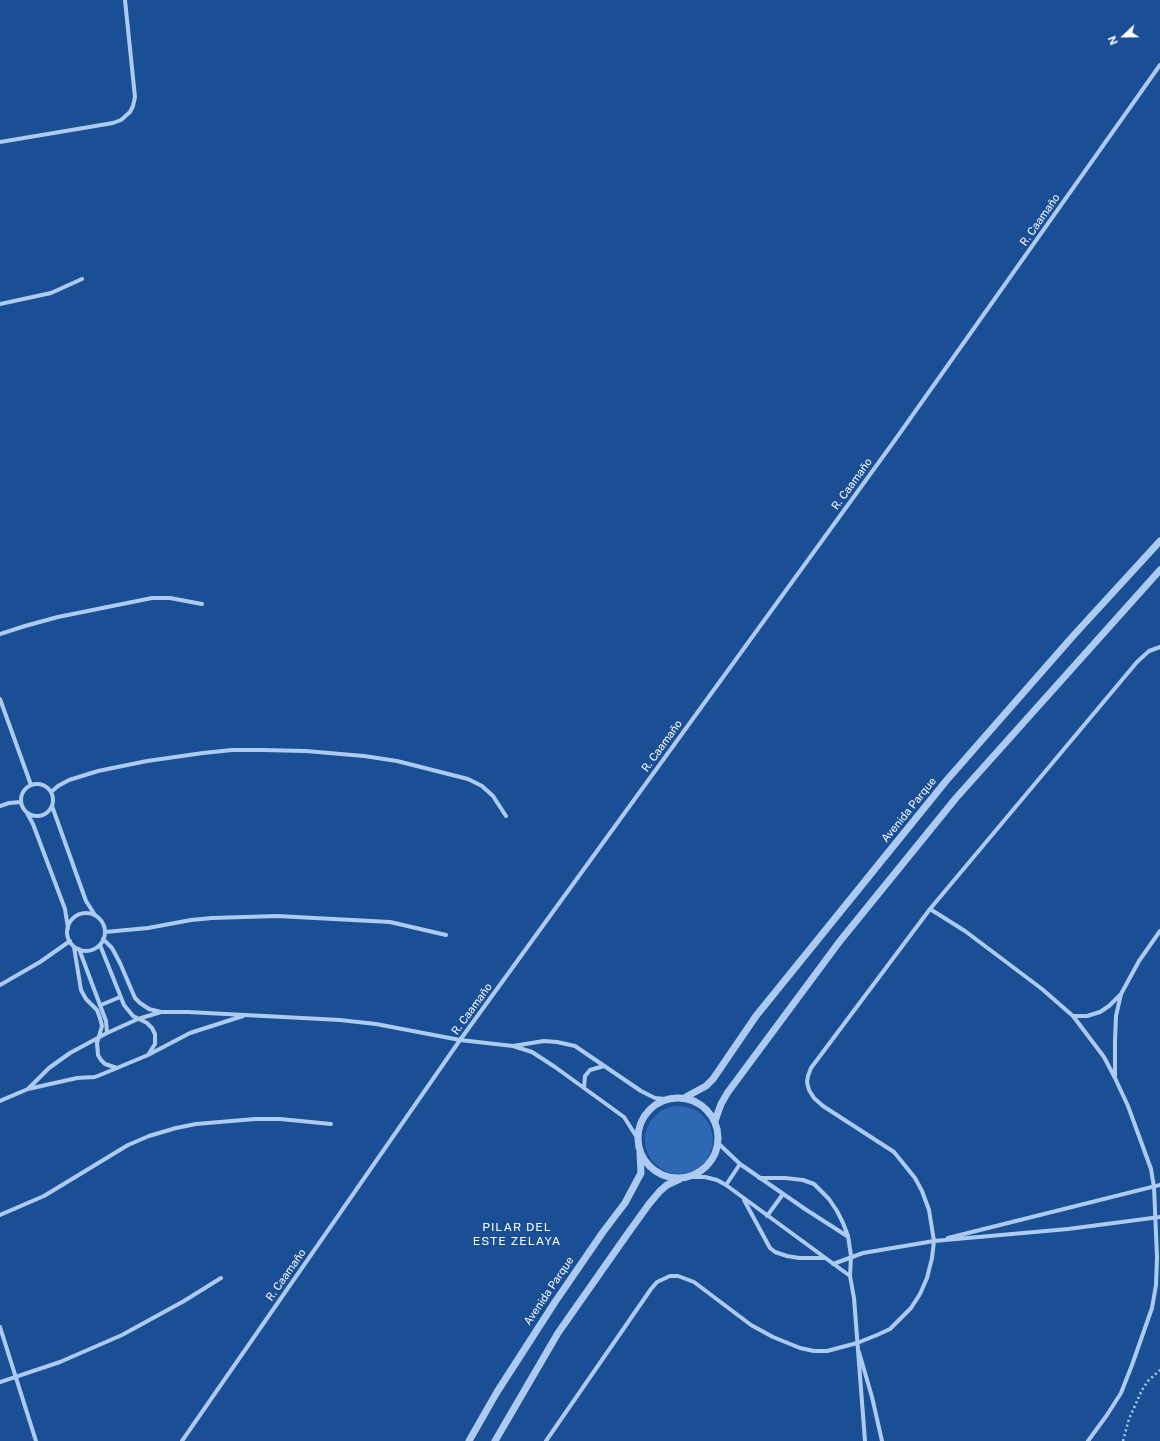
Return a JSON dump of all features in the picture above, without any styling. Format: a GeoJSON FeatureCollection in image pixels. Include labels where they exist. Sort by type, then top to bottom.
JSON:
{"type":"FeatureCollection","features":[{"type":"Feature","properties":{"kind":"street"},"geometry":{"type":"LineString","coordinates":[[0,142],[113,123],[121,120],[130,112],[133,106],[134,97],[126,0]]}},
{"type":"Feature","properties":{"kind":"street","name":"R. Caamaño"},"geometry":{"type":"LineString","coordinates":[[182,1441],[460,1040],[896,440],[1160,64]]}},
{"type":"Feature","properties":{"kind":"street"},"geometry":{"type":"LineString","coordinates":[[0,304],[51,293],[82,279]]}},
{"type":"Feature","properties":{"kind":"street","name":"Avenida Parque"},"geometry":{"type":"LineString","coordinates":[[684,1098],[706,1086],[713,1079],[756,1016],[941,787],[1160,541]]}},
{"type":"Feature","properties":{"kind":"street"},"geometry":{"type":"LineString","coordinates":[[715,1121],[721,1104],[728,1092],[840,941],[956,798],[1160,570]]}},
{"type":"Feature","properties":{"kind":"street"},"geometry":{"type":"LineString","coordinates":[[0,634],[58,617],[152,598],[170,598],[202,604]]}},
{"type":"Feature","properties":{"kind":"street"},"geometry":{"type":"LineString","coordinates":[[546,1441],[651,1289],[657,1282],[670,1276],[678,1276],[694,1282],[752,1325],[773,1337],[800,1348],[814,1351],[827,1351],[857,1343],[877,1335],[890,1328],[911,1308],[920,1294],[927,1278],[934,1241],[929,1210],[922,1191],[907,1166],[894,1152],[823,1106],[814,1098],[809,1090],[807,1082],[812,1068],[930,909],[1137,662],[1149,651],[1160,647]]}},
{"type":"Feature","properties":{"kind":"street"},"geometry":{"type":"LineString","coordinates":[[0,699],[32,785]]}},
{"type":"Feature","properties":{"kind":"street"},"geometry":{"type":"LineString","coordinates":[[51,792],[69,780],[98,772],[172,757],[232,750],[306,751],[357,755],[397,761],[468,779],[482,786],[493,796],[506,816]]}},
{"type":"Feature","properties":{"kind":"street"},"geometry":{"type":"LineString","coordinates":[[32,785],[42,785],[47,787],[51,792],[53,801],[52,806],[86,901],[95,915],[102,922],[105,932],[100,945],[90,950],[79,949],[74,946],[68,937],[65,909],[33,824],[21,802],[23,792],[27,787],[32,785]]}},
{"type":"Feature","properties":{"kind":"street"},"geometry":{"type":"LineString","coordinates":[[0,806],[8,803],[21,802]]}},
{"type":"Feature","properties":{"kind":"street"},"geometry":{"type":"LineString","coordinates":[[27,813],[41,816],[46,814],[52,806]]}},
{"type":"Feature","properties":{"kind":"street"},"geometry":{"type":"LineString","coordinates":[[930,909],[965,931],[1042,989],[1073,1016],[1104,1057],[1116,1078],[1151,1169],[1158,1218],[1156,1286],[1152,1308],[1121,1393],[1088,1441]]}},
{"type":"Feature","properties":{"kind":"street"},"geometry":{"type":"LineString","coordinates":[[68,928],[70,923],[78,915],[89,913],[95,915]]}},
{"type":"Feature","properties":{"kind":"street"},"geometry":{"type":"LineString","coordinates":[[105,932],[148,928],[191,920],[212,918],[291,916],[390,922],[446,935]]}},
{"type":"Feature","properties":{"kind":"street"},"geometry":{"type":"LineString","coordinates":[[1116,1078],[1116,1016],[1121,994],[1139,961],[1160,931]]}},
{"type":"Feature","properties":{"kind":"street"},"geometry":{"type":"LineString","coordinates":[[103,939],[112,948],[135,998],[149,1009],[161,1012],[333,1019],[376,1024],[460,1040],[513,1046],[532,1052],[624,1117],[638,1139]]}},
{"type":"Feature","properties":{"kind":"street"},"geometry":{"type":"LineString","coordinates":[[0,985],[40,962],[70,941]]}},
{"type":"Feature","properties":{"kind":"street"},"geometry":{"type":"LineString","coordinates":[[100,945],[120,997],[128,1011],[138,1020],[148,1024],[155,1034],[155,1044],[148,1055]]}},
{"type":"Feature","properties":{"kind":"street"},"geometry":{"type":"LineString","coordinates":[[74,946],[81,990],[86,999],[97,1010],[102,1026],[96,1049],[101,1060],[105,1064],[118,1068]]}},
{"type":"Feature","properties":{"kind":"street"},"geometry":{"type":"LineString","coordinates":[[79,949],[106,1021],[107,1033]]}},
{"type":"Feature","properties":{"kind":"street"},"geometry":{"type":"LineString","coordinates":[[1073,1016],[1087,1016],[1100,1012],[1109,1006],[1121,994]]}},
{"type":"Feature","properties":{"kind":"street"},"geometry":{"type":"LineString","coordinates":[[100,1005],[120,997]]}},
{"type":"Feature","properties":{"kind":"street"},"geometry":{"type":"LineString","coordinates":[[28,1089],[49,1068],[70,1053],[107,1033],[161,1012]]}},
{"type":"Feature","properties":{"kind":"street"},"geometry":{"type":"LineString","coordinates":[[0,1101],[28,1089],[77,1078],[95,1077],[148,1055],[190,1033],[246,1015]]}},
{"type":"Feature","properties":{"kind":"street"},"geometry":{"type":"LineString","coordinates":[[513,1046],[544,1041],[567,1043],[586,1052],[641,1091],[655,1098],[684,1098],[697,1102],[708,1110],[715,1121],[718,1132],[716,1154],[710,1164],[701,1172],[691,1177]]}},
{"type":"Feature","properties":{"kind":"street"},"geometry":{"type":"LineString","coordinates":[[584,1088],[585,1076],[590,1070],[604,1066]]}},
{"type":"Feature","properties":{"kind":"street"},"geometry":{"type":"LineString","coordinates":[[666,1099],[654,1105],[645,1114],[639,1126],[638,1139],[640,1153],[647,1164],[656,1172],[668,1178],[680,1179]]}},
{"type":"Feature","properties":{"kind":"street"},"geometry":{"type":"LineString","coordinates":[[0,1215],[44,1196],[128,1145],[149,1136],[176,1128],[196,1124],[254,1119],[280,1119],[331,1124]]}},
{"type":"Feature","properties":{"kind":"street"},"geometry":{"type":"LineString","coordinates":[[718,1144],[740,1164],[759,1178],[848,1236]]}},
{"type":"Feature","properties":{"kind":"street","name":"Avenida Parque"},"geometry":{"type":"LineString","coordinates":[[469,1441],[497,1392],[555,1302],[603,1232],[625,1203],[636,1185],[641,1173],[640,1153]]}},
{"type":"Feature","properties":{"kind":"street"},"geometry":{"type":"LineString","coordinates":[[726,1185],[740,1164]]}},
{"type":"Feature","properties":{"kind":"street"},"geometry":{"type":"LineString","coordinates":[[495,1441],[558,1333],[649,1204],[667,1185],[680,1179],[691,1177],[705,1177],[717,1180],[726,1185],[850,1276]]}},
{"type":"Feature","properties":{"kind":"street"},"geometry":{"type":"LineString","coordinates":[[759,1178],[803,1180],[814,1184],[829,1199],[837,1210],[848,1236],[851,1256],[850,1276],[854,1298],[865,1441]]}},
{"type":"Feature","properties":{"kind":"street"},"geometry":{"type":"LineString","coordinates":[[833,1264],[851,1256],[863,1253],[934,1241],[1160,1185]]}},
{"type":"Feature","properties":{"kind":"street"},"geometry":{"type":"LineString","coordinates":[[767,1216],[783,1194]]}},
{"type":"Feature","properties":{"kind":"street"},"geometry":{"type":"LineString","coordinates":[[744,1198],[770,1248],[775,1252],[800,1258],[824,1258]]}},
{"type":"Feature","properties":{"kind":"street"},"geometry":{"type":"LineString","coordinates":[[934,1241],[1068,1229],[1158,1218]]}},
{"type":"Feature","properties":{"kind":"street"},"geometry":{"type":"LineString","coordinates":[[0,1382],[60,1362],[122,1335],[221,1278]]}},
{"type":"Feature","properties":{"kind":"street"},"geometry":{"type":"LineString","coordinates":[[0,1327],[36,1441]]}},
{"type":"Feature","properties":{"kind":"street"},"geometry":{"type":"LineString","coordinates":[[857,1343],[882,1441]]}},
{"type":"Feature","properties":{"kind":"path"},"geometry":{"type":"LineString","coordinates":[[1123,1441],[1129,1419],[1142,1390],[1148,1381],[1160,1370]]}},
{"type":"Feature","properties":{"kind":"shaded area"},"geometry":{"type":"Polygon","coordinates":[[[679,1106],[692,1109],[703,1116],[710,1127],[713,1140],[710,1153],[703,1164],[692,1171],[679,1174],[666,1171],[655,1164],[648,1153],[645,1140],[648,1127],[655,1116],[666,1109],[679,1106]]]}},
{"type":"Feature","properties":{"kind":"district","name":"PILAR DEL ESTE ZELAYA"},"geometry":{"type":"Point","coordinates":[517,1234]}}]}
